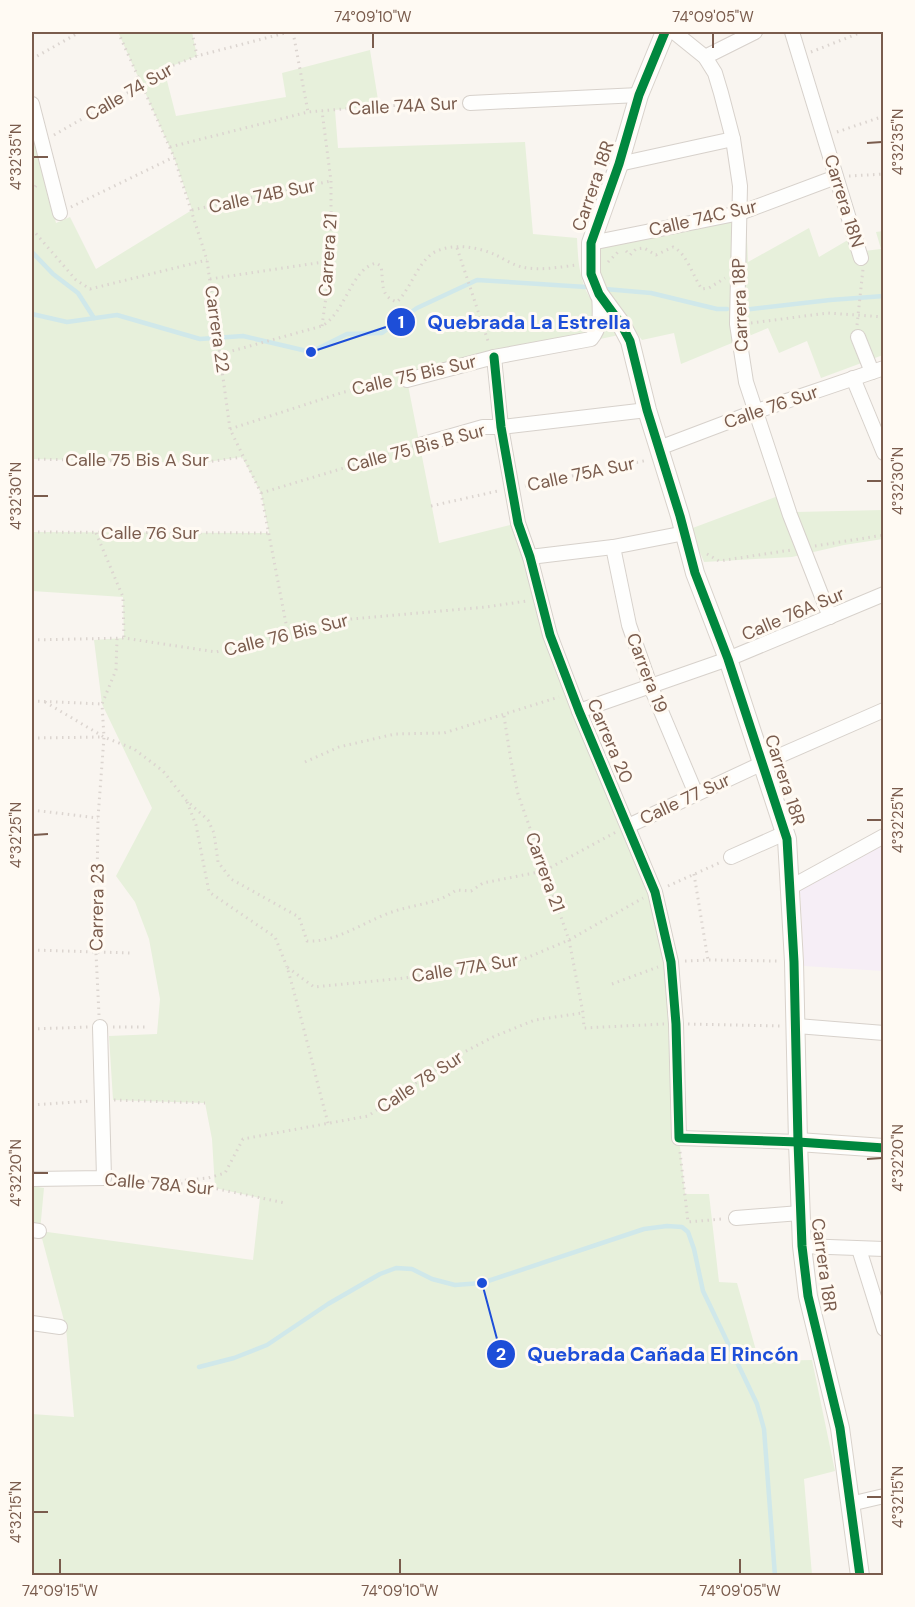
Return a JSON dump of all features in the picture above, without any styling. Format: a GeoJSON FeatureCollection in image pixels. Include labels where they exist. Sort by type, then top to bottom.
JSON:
{"type":"FeatureCollection","features":[{"type":"Feature","properties":{"kind":"street","name":"Carrera 18R"},"geometry":{"type":"LineString","coordinates":[[665,32],[639,95],[619,164],[591,243],[590,264],[594,284],[599,294],[621,324],[630,341],[646,410],[701,589],[728,660],[785,833],[791,887],[802,1246],[808,1296],[840,1428],[860,1575]]}},
{"type":"Feature","properties":{"kind":"street"},"geometry":{"type":"LineString","coordinates":[[675,32],[705,57],[755,32]]}},
{"type":"Feature","properties":{"kind":"street","name":"Carrera 18N"},"geometry":{"type":"LineString","coordinates":[[792,32],[861,258]]}},
{"type":"Feature","properties":{"kind":"street","name":"Carrera 18P"},"geometry":{"type":"LineString","coordinates":[[705,57],[715,74],[733,139],[740,186],[737,324],[742,362],[754,412],[790,515],[830,617]]}},
{"type":"Feature","properties":{"kind":"street","name":"Calle 74A Sur"},"geometry":{"type":"LineString","coordinates":[[470,103],[639,95]]}},
{"type":"Feature","properties":{"kind":"street"},"geometry":{"type":"LineString","coordinates":[[32,104],[60,213]]}},
{"type":"Feature","properties":{"kind":"street"},"geometry":{"type":"LineString","coordinates":[[619,164],[733,139]]}},
{"type":"Feature","properties":{"kind":"street","name":"Calle 74C Sur"},"geometry":{"type":"LineString","coordinates":[[591,243],[740,213],[836,177]]}},
{"type":"Feature","properties":{"kind":"street","name":"Calle 75 Bis Sur"},"geometry":{"type":"LineString","coordinates":[[407,380],[494,357],[591,339],[597,332],[600,322],[599,294]]}},
{"type":"Feature","properties":{"kind":"street"},"geometry":{"type":"LineString","coordinates":[[858,337],[878,370]]}},
{"type":"Feature","properties":{"kind":"street","name":"Carrera 20"},"geometry":{"type":"LineString","coordinates":[[494,357],[501,427],[518,523],[530,557],[550,634],[579,711],[655,892],[671,962],[676,1023],[679,1138]]}},
{"type":"Feature","properties":{"kind":"street","name":"Calle 76 Sur"},"geometry":{"type":"LineString","coordinates":[[660,452],[754,412],[878,370]]}},
{"type":"Feature","properties":{"kind":"street"},"geometry":{"type":"LineString","coordinates":[[853,378],[884,453]]}},
{"type":"Feature","properties":{"kind":"street","name":"Calle 75 Bis B Sur"},"geometry":{"type":"LineString","coordinates":[[420,445],[483,427],[501,427],[646,410]]}},
{"type":"Feature","properties":{"kind":"street"},"geometry":{"type":"LineString","coordinates":[[530,557],[686,538]]}},
{"type":"Feature","properties":{"kind":"street","name":"Carrera 19"},"geometry":{"type":"LineString","coordinates":[[613,547],[629,625],[650,686],[696,794]]}},
{"type":"Feature","properties":{"kind":"street","name":"Calle 76A Sur"},"geometry":{"type":"LineString","coordinates":[[579,711],[728,660],[884,594]]}},
{"type":"Feature","properties":{"kind":"street","name":"Calle 77 Sur"},"geometry":{"type":"LineString","coordinates":[[628,826],[884,710]]}},
{"type":"Feature","properties":{"kind":"street"},"geometry":{"type":"LineString","coordinates":[[731,857],[785,833]]}},
{"type":"Feature","properties":{"kind":"street"},"geometry":{"type":"LineString","coordinates":[[791,887],[884,836]]}},
{"type":"Feature","properties":{"kind":"street"},"geometry":{"type":"LineString","coordinates":[[796,1026],[884,1033]]}},
{"type":"Feature","properties":{"kind":"street"},"geometry":{"type":"LineString","coordinates":[[100,1027],[104,1178]]}},
{"type":"Feature","properties":{"kind":"street"},"geometry":{"type":"LineString","coordinates":[[679,1138],[798,1142],[884,1148]]}},
{"type":"Feature","properties":{"kind":"street","name":"Calle 78A Sur"},"geometry":{"type":"LineString","coordinates":[[32,1179],[104,1178]]}},
{"type":"Feature","properties":{"kind":"street"},"geometry":{"type":"LineString","coordinates":[[736,1218],[800,1213]]}},
{"type":"Feature","properties":{"kind":"street"},"geometry":{"type":"LineString","coordinates":[[802,1246],[884,1249]]}},
{"type":"Feature","properties":{"kind":"street"},"geometry":{"type":"LineString","coordinates":[[859,1249],[884,1329]]}},
{"type":"Feature","properties":{"kind":"street"},"geometry":{"type":"LineString","coordinates":[[32,1323],[60,1327]]}},
{"type":"Feature","properties":{"kind":"street"},"geometry":{"type":"LineString","coordinates":[[850,1504],[884,1496]]}},
{"type":"Feature","properties":{"kind":"path"},"geometry":{"type":"LineString","coordinates":[[32,59],[80,32]]}},
{"type":"Feature","properties":{"kind":"path"},"geometry":{"type":"LineString","coordinates":[[192,32],[197,56]]}},
{"type":"Feature","properties":{"kind":"path"},"geometry":{"type":"LineString","coordinates":[[264,32],[266,37]]}},
{"type":"Feature","properties":{"kind":"path"},"geometry":{"type":"LineString","coordinates":[[291,32],[308,112]]}},
{"type":"Feature","properties":{"kind":"path"},"geometry":{"type":"LineString","coordinates":[[800,57],[862,32]]}},
{"type":"Feature","properties":{"kind":"path"},"geometry":{"type":"LineString","coordinates":[[824,136],[884,116]]}},
{"type":"Feature","properties":{"kind":"path"},"geometry":{"type":"LineString","coordinates":[[60,213],[174,157]]}},
{"type":"Feature","properties":{"kind":"path"},"geometry":{"type":"LineString","coordinates":[[836,177],[884,174]]}},
{"type":"Feature","properties":{"kind":"path"},"geometry":{"type":"LineString","coordinates":[[32,229],[76,280],[90,289],[207,260]]}},
{"type":"Feature","properties":{"kind":"path"},"geometry":{"type":"LineString","coordinates":[[221,354],[322,326],[332,320],[362,271],[369,265],[376,263],[381,266],[384,293],[389,299],[398,302],[433,254],[448,247],[468,247],[493,254],[521,267],[542,269],[609,262],[623,249],[630,255],[636,249],[644,248],[656,255],[673,247],[680,250],[702,289],[709,288],[730,276],[738,276]]}},
{"type":"Feature","properties":{"kind":"path"},"geometry":{"type":"LineString","coordinates":[[457,247],[494,357]]}},
{"type":"Feature","properties":{"kind":"path"},"geometry":{"type":"LineString","coordinates":[[210,279],[331,260]]}},
{"type":"Feature","properties":{"kind":"path"},"geometry":{"type":"LineString","coordinates":[[737,324],[779,321],[804,315],[828,313],[884,316]]}},
{"type":"Feature","properties":{"kind":"path"},"geometry":{"type":"LineString","coordinates":[[96,533],[123,597],[124,638]]}},
{"type":"Feature","properties":{"kind":"path"},"geometry":{"type":"LineString","coordinates":[[686,538],[719,561],[884,535]]}},
{"type":"Feature","properties":{"kind":"path"},"geometry":{"type":"LineString","coordinates":[[305,762],[339,747],[395,734],[444,734],[572,693]]}},
{"type":"Feature","properties":{"kind":"path"},"geometry":{"type":"LineString","coordinates":[[32,701],[102,704]]}},
{"type":"Feature","properties":{"kind":"path"},"geometry":{"type":"LineString","coordinates":[[45,702],[104,737],[134,749],[163,771],[186,800],[196,825],[208,892],[275,937],[287,967],[305,1027],[310,1057],[328,1124]]}},
{"type":"Feature","properties":{"kind":"path"},"geometry":{"type":"LineString","coordinates":[[32,738],[104,737]]}},
{"type":"Feature","properties":{"kind":"path"},"geometry":{"type":"LineString","coordinates":[[32,810],[98,818]]}},
{"type":"Feature","properties":{"kind":"path"},"geometry":{"type":"LineString","coordinates":[[694,874],[708,960]]}},
{"type":"Feature","properties":{"kind":"path"},"geometry":{"type":"LineString","coordinates":[[32,950],[130,953]]}},
{"type":"Feature","properties":{"kind":"path"},"geometry":{"type":"LineString","coordinates":[[612,984],[671,962],[708,960],[794,962]]}},
{"type":"Feature","properties":{"kind":"path"},"geometry":{"type":"LineString","coordinates":[[32,1105],[102,1101],[205,1103]]}},
{"type":"Feature","properties":{"kind":"path"},"geometry":{"type":"LineString","coordinates":[[679,1138],[688,1222],[736,1218]]}},
{"type":"Feature","properties":{"kind":"shaded area"},"geometry":{"type":"Polygon","coordinates":[[[883,844],[883,971],[804,966],[800,889],[883,844]]]}},
{"type":"Feature","properties":{"kind":"green space"},"geometry":{"type":"Polygon","coordinates":[[[118,32],[192,32],[197,56],[164,69],[176,116],[286,97],[282,73],[370,50],[379,106],[335,110],[338,148],[525,142],[533,234],[577,238],[584,286],[592,301],[619,335],[407,380],[439,543],[518,523],[550,635],[628,826],[671,962],[679,1138],[685,1194],[709,1194],[719,1282],[737,1283],[759,1361],[812,1360],[835,1471],[804,1479],[812,1575],[32,1575],[32,1414],[74,1417],[66,1328],[40,1231],[253,1260],[260,1198],[215,1188],[212,1139],[205,1103],[113,1100],[109,1036],[157,1034],[160,999],[149,939],[135,902],[116,876],[152,808],[102,704],[94,640],[124,638],[123,597],[32,591],[32,532],[269,533],[261,493],[242,457],[200,463],[32,459],[32,130],[56,223],[70,217],[96,269],[192,210],[174,157],[118,32]]]}},
{"type":"Feature","properties":{"kind":"green space"},"geometry":{"type":"Polygon","coordinates":[[[746,216],[748,262],[809,228],[819,257],[858,234],[864,251],[881,249],[876,232],[883,231],[883,355],[821,378],[807,341],[779,353],[768,328],[681,364],[674,333],[642,340],[600,281],[596,265],[599,247],[746,216]]]}},
{"type":"Feature","properties":{"kind":"green space"},"geometry":{"type":"Polygon","coordinates":[[[789,492],[796,512],[883,510],[883,539],[792,557],[704,562],[690,529],[789,492]]]}},
{"type":"Feature","properties":{"kind":"green space"},"geometry":{"type":"Polygon","coordinates":[[[32,1186],[44,1188],[40,1231],[32,1230],[32,1186]]]}},
{"type":"Feature","properties":{"kind":"waterway"},"geometry":{"type":"LineString","coordinates":[[32,252],[53,274],[78,293],[94,318]]}},
{"type":"Feature","properties":{"kind":"waterway"},"geometry":{"type":"LineString","coordinates":[[32,314],[67,322],[117,315],[200,339],[243,336],[311,352],[347,334],[382,333],[417,308],[477,280],[586,287]]}},
{"type":"Feature","properties":{"kind":"waterway"},"geometry":{"type":"LineString","coordinates":[[605,289],[651,293],[717,309],[727,309]]}},
{"type":"Feature","properties":{"kind":"waterway"},"geometry":{"type":"LineString","coordinates":[[743,310],[884,296]]}},
{"type":"Feature","properties":{"kind":"waterway"},"geometry":{"type":"LineString","coordinates":[[199,1367],[234,1358],[267,1345],[328,1304],[380,1274],[396,1268],[412,1269],[432,1279],[455,1285],[482,1283],[644,1229],[682,1227],[688,1232],[694,1249],[703,1291],[757,1404],[764,1429],[775,1576]]}},
{"type":"Feature","properties":{"kind":"cycle path"},"geometry":{"type":"LineString","coordinates":[[665,32],[639,95],[619,164],[591,243],[591,274],[599,294],[621,324],[630,341],[647,410],[695,573],[728,659],[787,839],[794,962],[802,1246],[808,1296],[840,1428],[860,1576]]}},
{"type":"Feature","properties":{"kind":"cycle path"},"geometry":{"type":"LineString","coordinates":[[494,357],[501,427],[518,523],[530,557],[550,635],[579,711],[655,892],[671,962],[676,1024],[679,1138],[798,1142],[884,1148]]}},
{"type":"Feature","properties":{"kind":"place","name":"Quebrada La Estrella"},"geometry":{"type":"Point","coordinates":[311,352]}},
{"type":"Feature","properties":{"kind":"place","name":"Quebrada Cañada El Rincón"},"geometry":{"type":"Point","coordinates":[482,1283]}}]}
